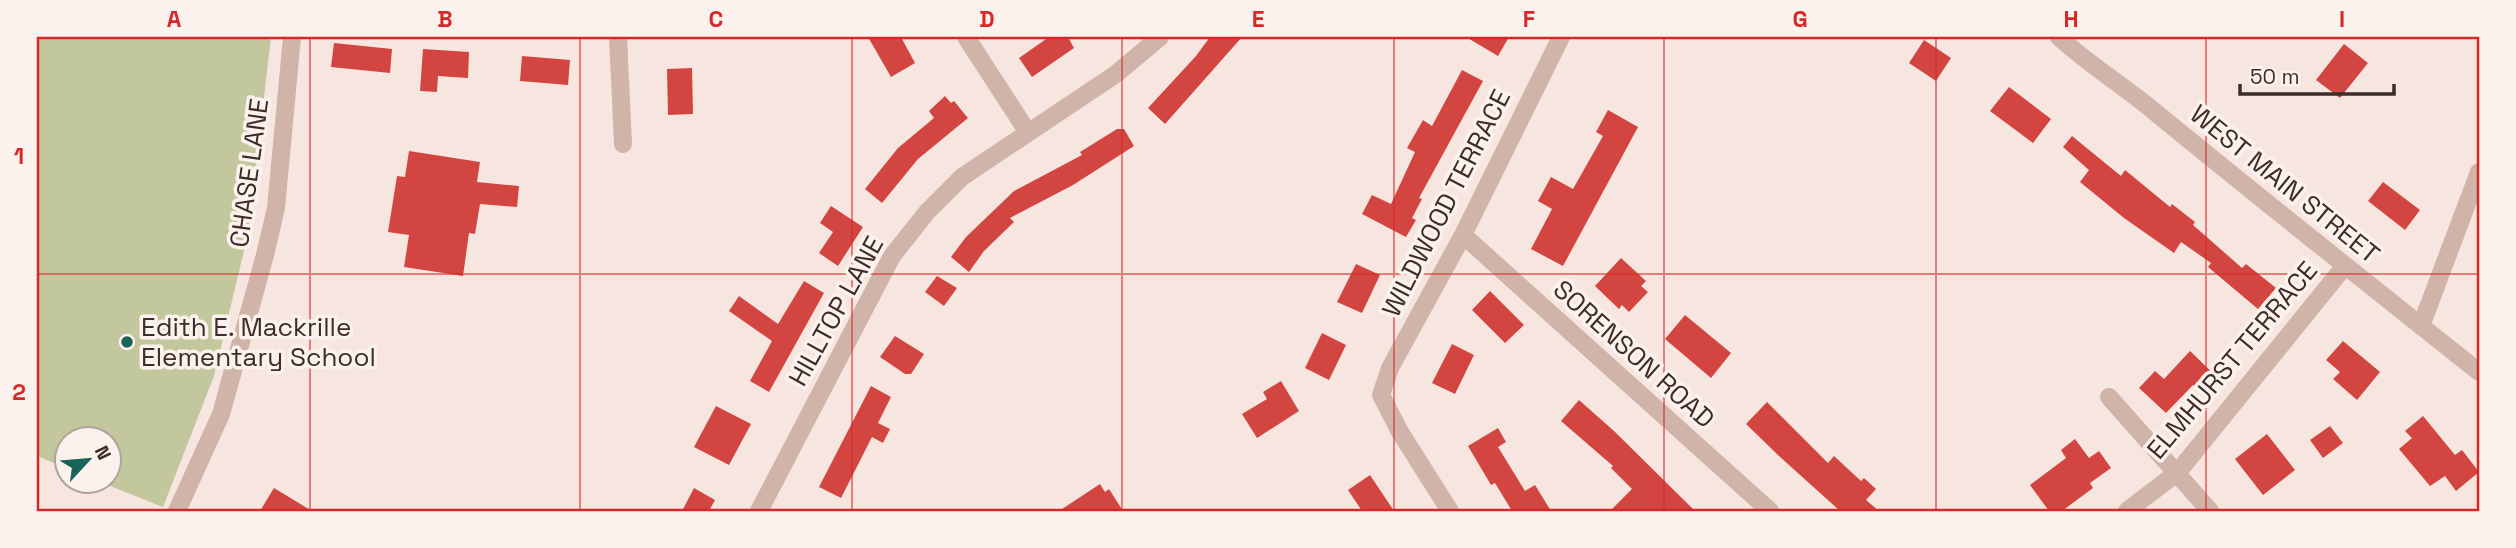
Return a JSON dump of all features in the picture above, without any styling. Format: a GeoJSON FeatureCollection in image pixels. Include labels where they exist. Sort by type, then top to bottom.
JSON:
{"type":"FeatureCollection","features":[{"type":"Feature","properties":{"kind":"street","name":"CHASE LANE"},"geometry":{"type":"LineString","coordinates":[[177,511],[221,414],[265,255],[276,208],[292,37]]}},
{"type":"Feature","properties":{"kind":"street"},"geometry":{"type":"LineString","coordinates":[[618,37],[623,144]]}},
{"type":"Feature","properties":{"kind":"street"},"geometry":{"type":"LineString","coordinates":[[966,37],[1027,131]]}},
{"type":"Feature","properties":{"kind":"street","name":"HILLTOP LANE"},"geometry":{"type":"LineString","coordinates":[[762,509],[892,256],[927,212],[962,177],[1115,74],[1160,37]]}},
{"type":"Feature","properties":{"kind":"street","name":"WILDWOOD TERRACE"},"geometry":{"type":"LineString","coordinates":[[1450,511],[1381,396],[1391,368],[1462,235],[1561,37]]}},
{"type":"Feature","properties":{"kind":"street","name":"WEST MAIN STREET"},"geometry":{"type":"LineString","coordinates":[[2059,37],[2090,65],[2149,107],[2344,267],[2479,372]]}},
{"type":"Feature","properties":{"kind":"street"},"geometry":{"type":"LineString","coordinates":[[2421,326],[2479,172]]}},
{"type":"Feature","properties":{"kind":"street","name":"SORENSON ROAD"},"geometry":{"type":"LineString","coordinates":[[1462,235],[1770,511]]}},
{"type":"Feature","properties":{"kind":"street","name":"ELMHURST TERRACE"},"geometry":{"type":"LineString","coordinates":[[2127,511],[2178,471],[2344,267]]}},
{"type":"Feature","properties":{"kind":"street"},"geometry":{"type":"LineString","coordinates":[[2109,397],[2178,471],[2210,511]]}},
{"type":"Feature","properties":{"kind":"green space"},"geometry":{"type":"Polygon","coordinates":[[[37,37],[271,37],[248,234],[214,376],[163,507],[122,491],[122,426],[52,426],[52,462],[37,456],[37,37]]]}},
{"type":"Feature","properties":{"kind":"building"},"geometry":{"type":"Polygon","coordinates":[[[868,37],[901,37],[915,63],[891,77],[868,37]]]}},
{"type":"Feature","properties":{"kind":"building"},"geometry":{"type":"Polygon","coordinates":[[[1049,37],[1068,37],[1074,48],[1032,77],[1019,58],[1049,37]]]}},
{"type":"Feature","properties":{"kind":"building"},"geometry":{"type":"Polygon","coordinates":[[[1210,37],[1242,37],[1165,124],[1148,108],[1210,37]]]}},
{"type":"Feature","properties":{"kind":"building"},"geometry":{"type":"Polygon","coordinates":[[[1466,37],[1509,37],[1498,56],[1466,37]]]}},
{"type":"Feature","properties":{"kind":"building"},"geometry":{"type":"Polygon","coordinates":[[[1924,40],[1951,58],[1936,81],[1909,63],[1924,40]]]}},
{"type":"Feature","properties":{"kind":"building"},"geometry":{"type":"Polygon","coordinates":[[[334,43],[392,49],[390,73],[331,67],[334,43]]]}},
{"type":"Feature","properties":{"kind":"building"},"geometry":{"type":"Polygon","coordinates":[[[2344,44],[2368,63],[2340,98],[2316,80],[2344,44]]]}},
{"type":"Feature","properties":{"kind":"building"},"geometry":{"type":"Polygon","coordinates":[[[423,49],[469,52],[468,78],[438,76],[437,92],[420,91],[423,49]]]}},
{"type":"Feature","properties":{"kind":"building"},"geometry":{"type":"Polygon","coordinates":[[[522,56],[570,60],[568,85],[520,81],[522,56]]]}},
{"type":"Feature","properties":{"kind":"building"},"geometry":{"type":"Polygon","coordinates":[[[692,68],[693,114],[668,115],[667,69],[692,68]]]}},
{"type":"Feature","properties":{"kind":"building"},"geometry":{"type":"Polygon","coordinates":[[[1462,70],[1483,81],[1419,198],[1422,199],[1412,218],[1416,220],[1406,237],[1362,214],[1372,195],[1391,204],[1415,152],[1407,148],[1423,120],[1432,126],[1462,70]]]}},
{"type":"Feature","properties":{"kind":"building"},"geometry":{"type":"Polygon","coordinates":[[[2009,87],[2051,119],[2033,143],[1990,111],[2009,87]]]}},
{"type":"Feature","properties":{"kind":"building"},"geometry":{"type":"Polygon","coordinates":[[[945,96],[951,103],[954,101],[968,118],[918,159],[882,203],[865,189],[898,148],[934,118],[929,111],[945,96]]]}},
{"type":"Feature","properties":{"kind":"building"},"geometry":{"type":"Polygon","coordinates":[[[1608,110],[1638,127],[1563,266],[1531,249],[1552,209],[1538,201],[1551,177],[1573,189],[1603,136],[1596,132],[1608,110]]]}},
{"type":"Feature","properties":{"kind":"building"},"geometry":{"type":"Polygon","coordinates":[[[1117,129],[1124,129],[1134,146],[1073,185],[1010,218],[1014,222],[984,251],[969,272],[951,257],[966,237],[1014,191],[1082,155],[1080,152],[1117,129]]]}},
{"type":"Feature","properties":{"kind":"building"},"geometry":{"type":"Polygon","coordinates":[[[2072,136],[2121,176],[2125,170],[2170,207],[2172,204],[2195,222],[2193,225],[2242,268],[2246,264],[2276,288],[2258,309],[2208,267],[2211,263],[2181,242],[2174,253],[2124,218],[2080,182],[2089,170],[2063,147],[2072,136]]]}},
{"type":"Feature","properties":{"kind":"building"},"geometry":{"type":"Polygon","coordinates":[[[409,151],[480,162],[477,182],[519,186],[517,207],[480,204],[475,234],[469,233],[463,276],[404,267],[409,235],[388,232],[397,176],[405,177],[409,151]]]}},
{"type":"Feature","properties":{"kind":"building"},"geometry":{"type":"Polygon","coordinates":[[[2383,182],[2420,210],[2405,230],[2368,201],[2383,182]]]}},
{"type":"Feature","properties":{"kind":"building"},"geometry":{"type":"Polygon","coordinates":[[[831,206],[863,227],[838,266],[819,253],[833,232],[820,223],[831,206]]]}},
{"type":"Feature","properties":{"kind":"building"},"geometry":{"type":"Polygon","coordinates":[[[1621,258],[1646,281],[1641,286],[1648,292],[1629,312],[1622,305],[1619,309],[1595,286],[1621,258]]]}},
{"type":"Feature","properties":{"kind":"building"},"geometry":{"type":"Polygon","coordinates":[[[1356,264],[1380,275],[1362,313],[1337,302],[1356,264]]]}},
{"type":"Feature","properties":{"kind":"building"},"geometry":{"type":"Polygon","coordinates":[[[937,276],[957,288],[944,306],[925,292],[937,276]]]}},
{"type":"Feature","properties":{"kind":"building"},"geometry":{"type":"Polygon","coordinates":[[[804,281],[824,293],[769,392],[750,381],[772,341],[729,311],[739,296],[778,324],[804,281]]]}},
{"type":"Feature","properties":{"kind":"building"},"geometry":{"type":"Polygon","coordinates":[[[1490,291],[1524,325],[1505,343],[1472,310],[1490,291]]]}},
{"type":"Feature","properties":{"kind":"building"},"geometry":{"type":"Polygon","coordinates":[[[1685,315],[1731,353],[1711,378],[1665,339],[1685,315]]]}},
{"type":"Feature","properties":{"kind":"building"},"geometry":{"type":"Polygon","coordinates":[[[1322,333],[1346,345],[1329,380],[1305,368],[1322,333]]]}},
{"type":"Feature","properties":{"kind":"building"},"geometry":{"type":"Polygon","coordinates":[[[895,336],[924,354],[911,374],[905,374],[880,357],[895,336]]]}},
{"type":"Feature","properties":{"kind":"building"},"geometry":{"type":"Polygon","coordinates":[[[2343,341],[2380,372],[2357,400],[2333,379],[2340,372],[2326,360],[2343,341]]]}},
{"type":"Feature","properties":{"kind":"building"},"geometry":{"type":"Polygon","coordinates":[[[1452,344],[1474,355],[1455,394],[1432,383],[1452,344]]]}},
{"type":"Feature","properties":{"kind":"building"},"geometry":{"type":"Polygon","coordinates":[[[2190,351],[2221,381],[2205,397],[2193,385],[2166,413],[2139,388],[2155,371],[2164,379],[2190,351]]]}},
{"type":"Feature","properties":{"kind":"building"},"geometry":{"type":"Polygon","coordinates":[[[1281,381],[1299,411],[1257,438],[1242,414],[1267,399],[1263,392],[1281,381]]]}},
{"type":"Feature","properties":{"kind":"building"},"geometry":{"type":"Polygon","coordinates":[[[871,386],[891,397],[878,423],[890,429],[883,443],[872,437],[841,498],[819,487],[871,386]]]}},
{"type":"Feature","properties":{"kind":"building"},"geometry":{"type":"Polygon","coordinates":[[[1579,400],[1695,511],[1610,511],[1632,489],[1611,468],[1613,466],[1561,421],[1579,400]]]}},
{"type":"Feature","properties":{"kind":"building"},"geometry":{"type":"Polygon","coordinates":[[[1767,402],[1828,463],[1834,456],[1861,481],[1864,478],[1876,489],[1866,500],[1879,511],[1840,511],[1746,424],[1767,402]]]}},
{"type":"Feature","properties":{"kind":"building"},"geometry":{"type":"Polygon","coordinates":[[[716,406],[751,424],[729,465],[694,447],[716,406]]]}},
{"type":"Feature","properties":{"kind":"building"},"geometry":{"type":"Polygon","coordinates":[[[2423,416],[2455,455],[2462,450],[2479,472],[2456,491],[2445,476],[2430,486],[2399,449],[2412,438],[2405,431],[2423,416]]]}},
{"type":"Feature","properties":{"kind":"building"},"geometry":{"type":"Polygon","coordinates":[[[2330,426],[2343,443],[2323,458],[2310,440],[2330,426]]]}},
{"type":"Feature","properties":{"kind":"building"},"geometry":{"type":"Polygon","coordinates":[[[1498,428],[1506,442],[1498,447],[1525,491],[1535,485],[1551,511],[1512,511],[1495,483],[1491,485],[1468,446],[1498,428]]]}},
{"type":"Feature","properties":{"kind":"building"},"geometry":{"type":"Polygon","coordinates":[[[2267,434],[2295,470],[2263,495],[2235,459],[2267,434]]]}},
{"type":"Feature","properties":{"kind":"building"},"geometry":{"type":"Polygon","coordinates":[[[2075,439],[2089,458],[2099,451],[2111,468],[2090,483],[2093,488],[2062,511],[2049,511],[2030,485],[2066,458],[2061,450],[2075,439]]]}},
{"type":"Feature","properties":{"kind":"building"},"geometry":{"type":"Polygon","coordinates":[[[1370,475],[1394,511],[1362,511],[1348,490],[1370,475]]]}},
{"type":"Feature","properties":{"kind":"building"},"geometry":{"type":"Polygon","coordinates":[[[1100,484],[1105,492],[1109,489],[1123,511],[1059,511],[1100,484]]]}},
{"type":"Feature","properties":{"kind":"building"},"geometry":{"type":"Polygon","coordinates":[[[274,488],[312,511],[260,511],[274,488]]]}},
{"type":"Feature","properties":{"kind":"building"},"geometry":{"type":"Polygon","coordinates":[[[694,488],[715,500],[709,511],[682,511],[694,488]]]}},
{"type":"Feature","properties":{"kind":"place","name":"Edith E. Mackrille Elementary School"},"geometry":{"type":"Point","coordinates":[127,342]}}]}
